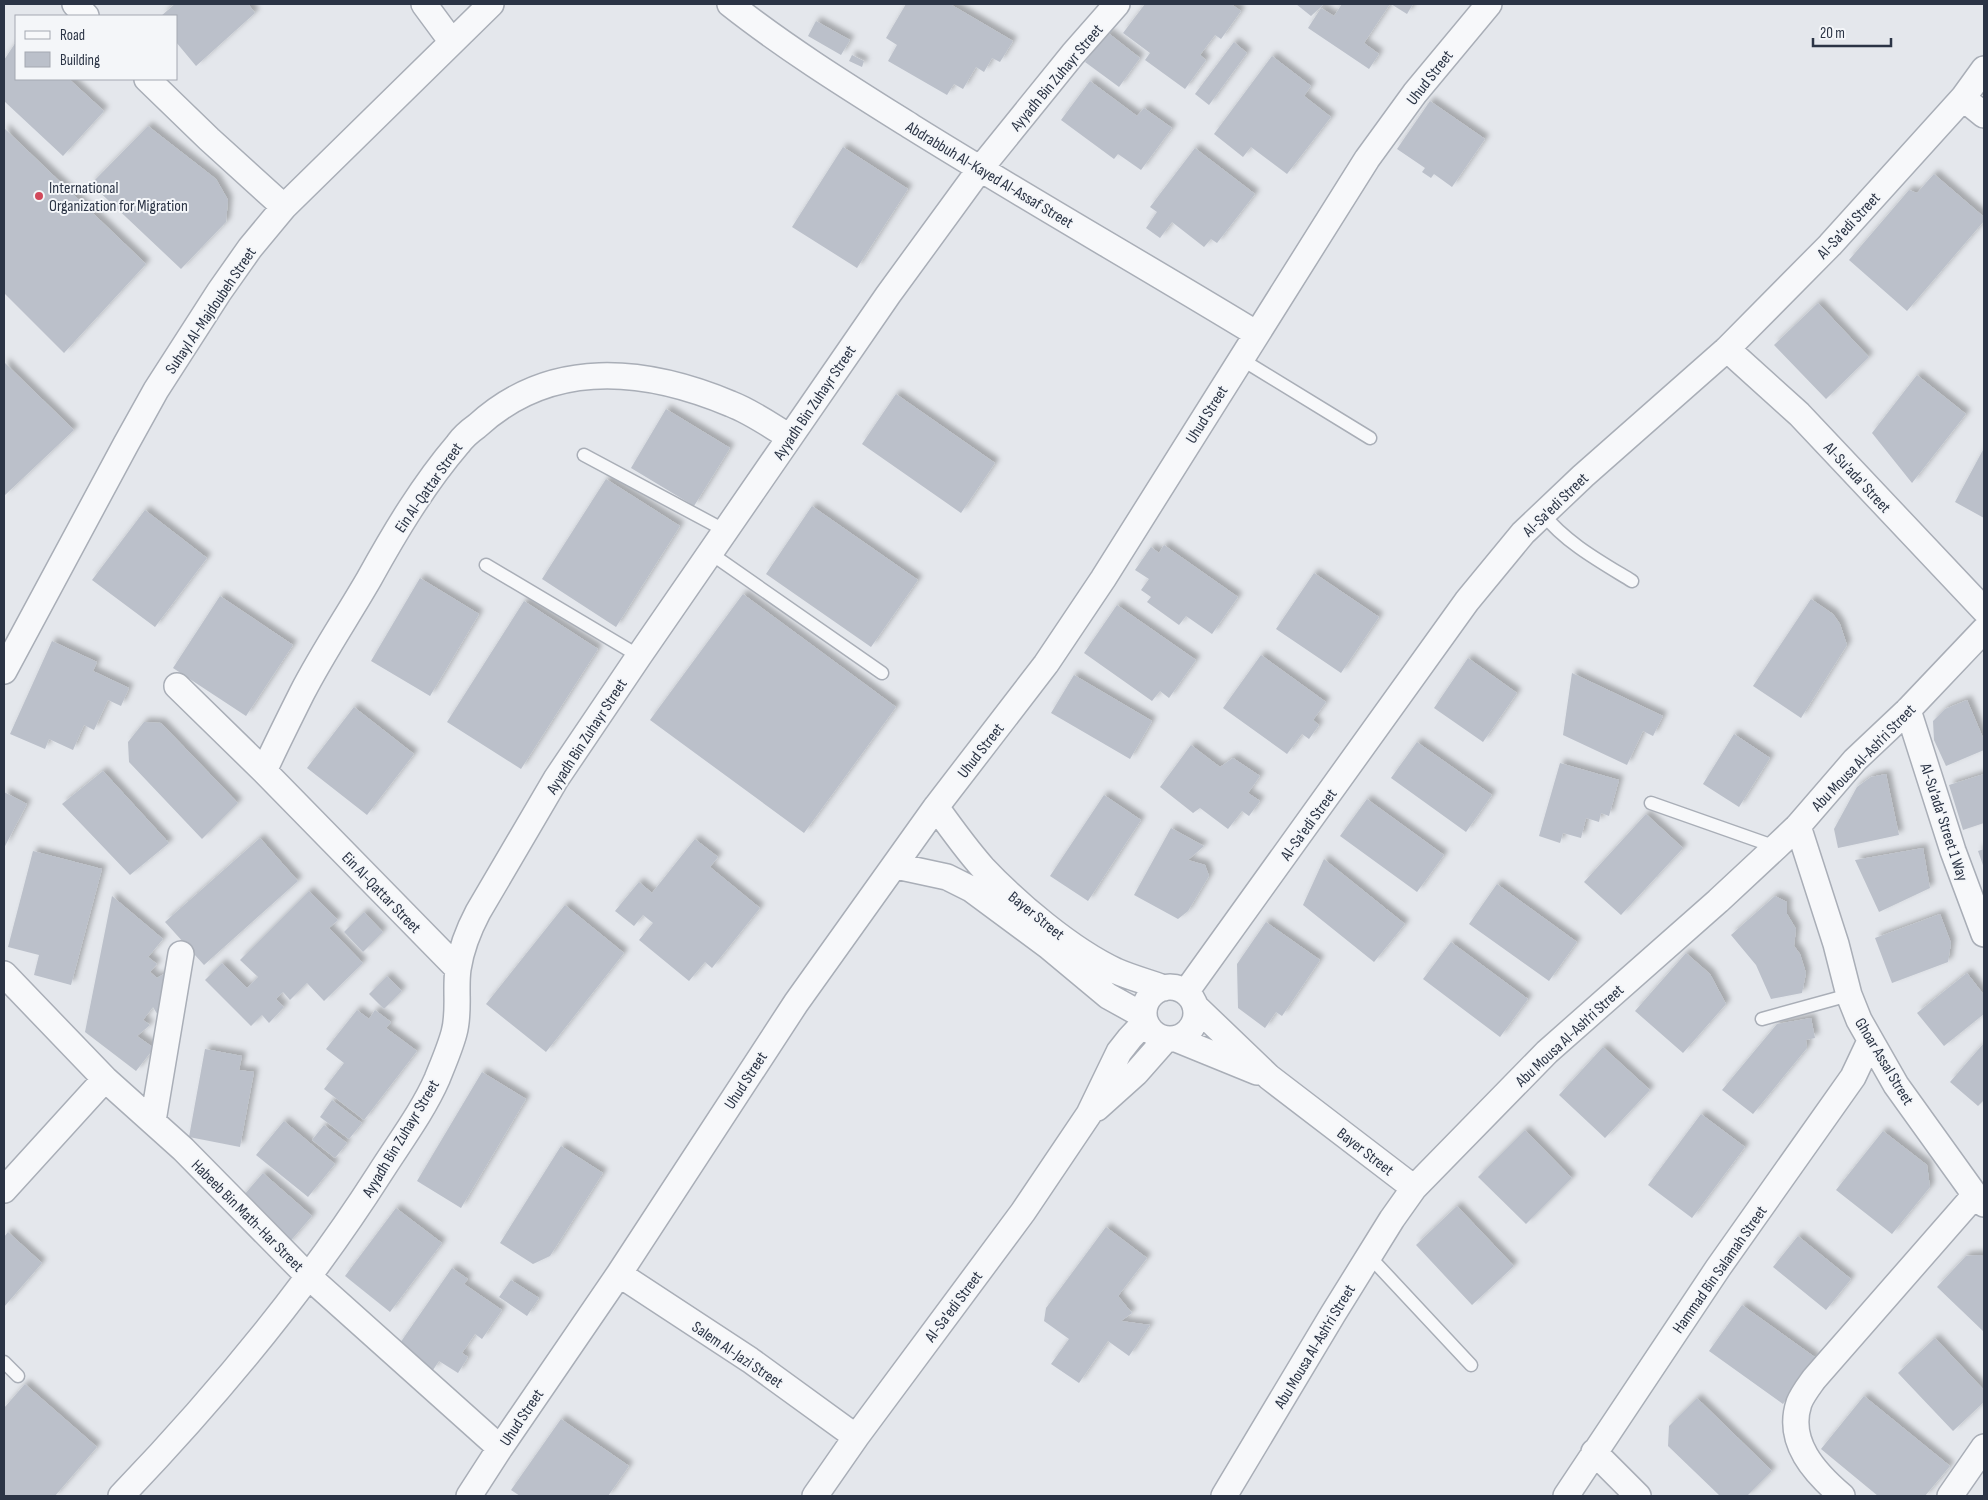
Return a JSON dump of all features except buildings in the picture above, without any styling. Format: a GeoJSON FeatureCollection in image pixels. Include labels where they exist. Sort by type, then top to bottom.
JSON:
{"type":"FeatureCollection","features":[{"type":"Feature","properties":{"kind":"street"},"geometry":{"type":"LineString","coordinates":[[75,4],[85,15]]}},
{"type":"Feature","properties":{"kind":"street"},"geometry":{"type":"LineString","coordinates":[[424,4],[452,42]]}},
{"type":"Feature","properties":{"kind":"street","name":"Suhayl Al-Majdoubeh Street"},"geometry":{"type":"LineString","coordinates":[[4,671],[156,390],[218,292],[250,248],[284,207],[491,4]]}},
{"type":"Feature","properties":{"kind":"street","name":"Abdrabbuh Al-Kayed Al-Assaf Street"},"geometry":{"type":"LineString","coordinates":[[730,4],[750,20],[850,88],[980,170],[1120,251],[1257,334]]}},
{"type":"Feature","properties":{"kind":"street","name":"Ayyadh Bin Zuhayr Street"},"geometry":{"type":"LineString","coordinates":[[121,1496],[237,1366],[353,1216],[436,1081],[454,1032],[458,1011],[458,969],[470,929],[478,912],[556,779],[888,295],[980,170],[1073,54],[1117,4]]}},
{"type":"Feature","properties":{"kind":"street","name":"Uhud Street"},"geometry":{"type":"LineString","coordinates":[[469,1496],[619,1274],[796,1003],[896,866],[936,807],[1046,664],[1103,579],[1367,159],[1415,93],[1489,4]]}},
{"type":"Feature","properties":{"kind":"street","name":"Al-Sa'edi Street"},"geometry":{"type":"LineString","coordinates":[[1182,995],[1467,601],[1523,533],[1583,476],[1727,349],[1830,245],[1963,98],[1984,69]]}},
{"type":"Feature","properties":{"kind":"street"},"geometry":{"type":"LineString","coordinates":[[148,80],[209,139],[284,207]]}},
{"type":"Feature","properties":{"kind":"street"},"geometry":{"type":"LineString","coordinates":[[1963,98],[1984,115]]}},
{"type":"Feature","properties":{"kind":"street","name":"Al-Su'ada' Street"},"geometry":{"type":"LineString","coordinates":[[1727,349],[1799,414],[1984,610]]}},
{"type":"Feature","properties":{"kind":"street","name":"Ein Al-Qattar Street"},"geometry":{"type":"LineString","coordinates":[[264,771],[303,692],[391,540],[458,442],[494,409],[528,391],[560,380],[594,375],[628,375],[680,386],[733,405],[790,437]]}},
{"type":"Feature","properties":{"kind":"street","name":"Abu Mousa Al-Ash'ri Street"},"geometry":{"type":"LineString","coordinates":[[1224,1496],[1332,1314],[1370,1257],[1392,1219],[1414,1188],[1547,1052],[1711,908],[1798,826],[1855,760],[1908,710],[1984,630]]}},
{"type":"Feature","properties":{"kind":"street","name":"Ein Al-Qattar Street"},"geometry":{"type":"LineString","coordinates":[[177,686],[264,771],[458,969]]}},
{"type":"Feature","properties":{"kind":"street","name":"Al-Su'ada' Street 1 Way"},"geometry":{"type":"LineString","coordinates":[[1908,710],[1954,851],[1984,934]]}},
{"type":"Feature","properties":{"kind":"street","name":"Bayer Street"},"geometry":{"type":"LineString","coordinates":[[936,807],[983,868],[1014,898],[1055,931],[1115,970],[1182,995],[1269,1077],[1414,1188]]}},
{"type":"Feature","properties":{"kind":"street","name":"Ghoar Assal Street"},"geometry":{"type":"LineString","coordinates":[[1798,826],[1836,944],[1849,995],[1870,1041],[1896,1085],[1980,1199],[1814,1380],[1799,1402],[1796,1422],[1797,1437],[1804,1454],[1822,1479],[1842,1496]]}},
{"type":"Feature","properties":{"kind":"street","name":"Bayer Street"},"geometry":{"type":"LineString","coordinates":[[896,866],[947,877],[971,888],[1048,946],[1108,996],[1145,1019]]}},
{"type":"Feature","properties":{"kind":"street"},"geometry":{"type":"LineString","coordinates":[[153,1121],[181,954]]}},
{"type":"Feature","properties":{"kind":"street","name":"Habeeb Bin Math-Har Street"},"geometry":{"type":"LineString","coordinates":[[4,974],[105,1079],[153,1121],[308,1276],[500,1448]]}},
{"type":"Feature","properties":{"kind":"street"},"geometry":{"type":"LineString","coordinates":[[1151,995],[1182,995],[1197,1018],[1193,1028],[1186,1035],[1171,1039],[1157,1036],[1150,1031],[1145,1019],[1144,1008],[1151,995]]}},
{"type":"Feature","properties":{"kind":"street","name":"Al-Sa'edi Street"},"geometry":{"type":"LineString","coordinates":[[815,1496],[856,1437],[1017,1220],[1089,1114],[1119,1052],[1145,1019]]}},
{"type":"Feature","properties":{"kind":"street","name":"Al-Sa'edi Street"},"geometry":{"type":"LineString","coordinates":[[1089,1114],[1171,1039]]}},
{"type":"Feature","properties":{"kind":"street","name":"Bayer Street"},"geometry":{"type":"LineString","coordinates":[[1171,1039],[1269,1077]]}},
{"type":"Feature","properties":{"kind":"street","name":"Hammad Bin Salamah Street"},"geometry":{"type":"LineString","coordinates":[[1566,1496],[1718,1268],[1854,1076],[1870,1041]]}},
{"type":"Feature","properties":{"kind":"street"},"geometry":{"type":"LineString","coordinates":[[4,1190],[105,1079]]}},
{"type":"Feature","properties":{"kind":"street","name":"Salem Al-Jazi Street"},"geometry":{"type":"LineString","coordinates":[[619,1274],[750,1360],[856,1437]]}},
{"type":"Feature","properties":{"kind":"street"},"geometry":{"type":"LineString","coordinates":[[1950,1496],[1984,1447]]}},
{"type":"Feature","properties":{"kind":"street"},"geometry":{"type":"LineString","coordinates":[[1594,1452],[1638,1496]]}},
{"type":"Feature","properties":{"kind":"lane"},"geometry":{"type":"LineString","coordinates":[[1241,359],[1370,438]]}},
{"type":"Feature","properties":{"kind":"lane"},"geometry":{"type":"LineString","coordinates":[[584,455],[726,531]]}},
{"type":"Feature","properties":{"kind":"lane"},"geometry":{"type":"LineString","coordinates":[[1543,514],[1561,533],[1590,556],[1632,581]]}},
{"type":"Feature","properties":{"kind":"lane"},"geometry":{"type":"LineString","coordinates":[[710,553],[882,673]]}},
{"type":"Feature","properties":{"kind":"lane"},"geometry":{"type":"LineString","coordinates":[[486,564],[639,656]]}},
{"type":"Feature","properties":{"kind":"lane"},"geometry":{"type":"LineString","coordinates":[[1650,803],[1776,847]]}},
{"type":"Feature","properties":{"kind":"lane"},"geometry":{"type":"LineString","coordinates":[[1762,1018],[1849,995]]}},
{"type":"Feature","properties":{"kind":"lane"},"geometry":{"type":"LineString","coordinates":[[1370,1257],[1471,1365]]}},
{"type":"Feature","properties":{"kind":"lane"},"geometry":{"type":"LineString","coordinates":[[4,1362],[18,1376]]}},
{"type":"Feature","properties":{"kind":"place","name":"International Organization for Migration"},"geometry":{"type":"Point","coordinates":[39,196]}}]}
